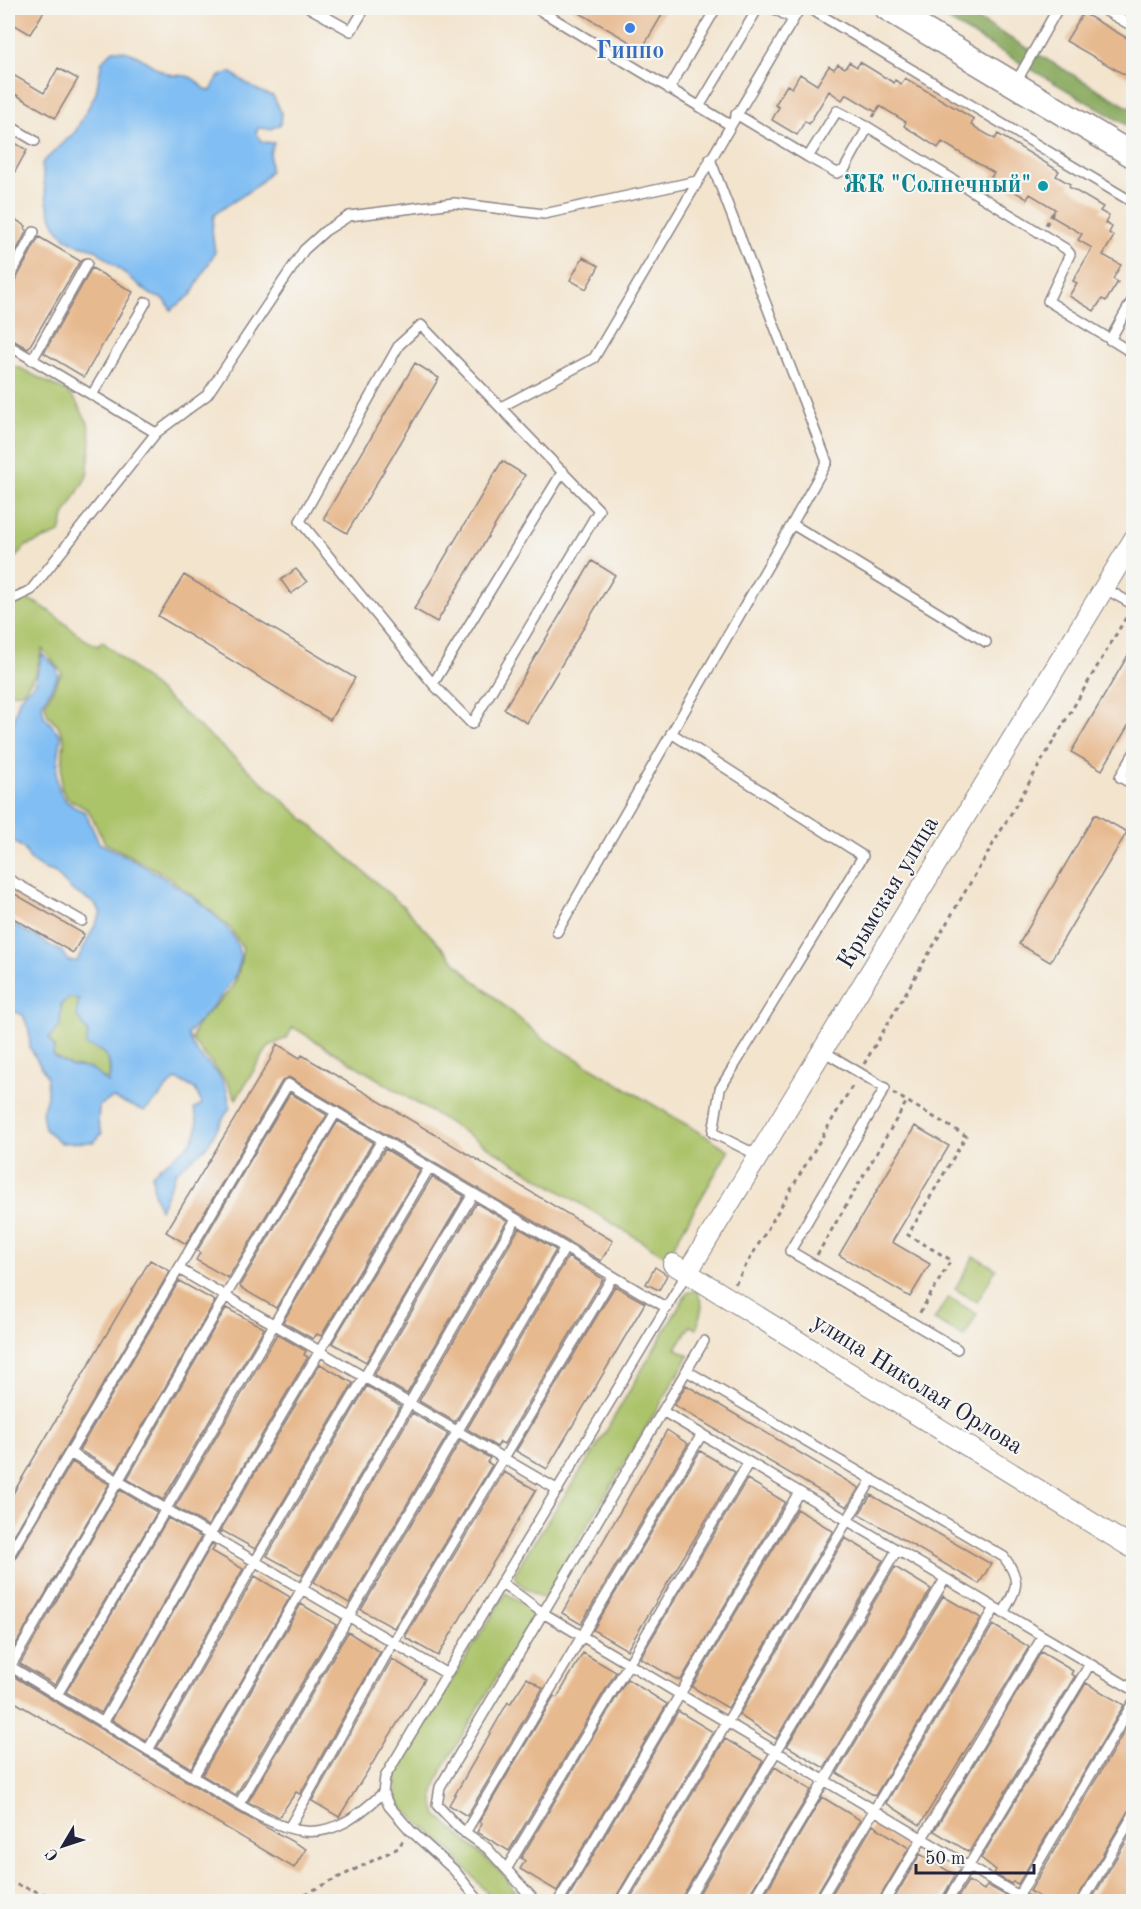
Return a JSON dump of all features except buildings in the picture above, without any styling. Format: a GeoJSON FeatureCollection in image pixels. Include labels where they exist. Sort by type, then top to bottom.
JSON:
{"type":"FeatureCollection","features":[{"type":"Feature","properties":{"kind":"street"},"geometry":{"type":"LineString","coordinates":[[887,8],[1134,156]]}},
{"type":"Feature","properties":{"kind":"street","name":"Крымская улица"},"geometry":{"type":"LineString","coordinates":[[680,1268],[759,1156],[1134,539]]}},
{"type":"Feature","properties":{"kind":"street","name":"улица Николая Орлова"},"geometry":{"type":"LineString","coordinates":[[680,1268],[1134,1550]]}},
{"type":"Feature","properties":{"kind":"lane"},"geometry":{"type":"LineString","coordinates":[[313,8],[351,31],[365,8]]}},
{"type":"Feature","properties":{"kind":"lane"},"geometry":{"type":"LineString","coordinates":[[536,8],[730,125]]}},
{"type":"Feature","properties":{"kind":"lane"},"geometry":{"type":"LineString","coordinates":[[669,89],[716,8]]}},
{"type":"Feature","properties":{"kind":"lane"},"geometry":{"type":"LineString","coordinates":[[699,107],[758,8]]}},
{"type":"Feature","properties":{"kind":"lane"},"geometry":{"type":"LineString","coordinates":[[773,8],[793,19]]}},
{"type":"Feature","properties":{"kind":"lane"},"geometry":{"type":"LineString","coordinates":[[501,407],[594,358],[696,181],[800,8]]}},
{"type":"Feature","properties":{"kind":"lane"},"geometry":{"type":"LineString","coordinates":[[809,8],[1134,203]]}},
{"type":"Feature","properties":{"kind":"lane"},"geometry":{"type":"LineString","coordinates":[[1015,84],[1058,8]]}},
{"type":"Feature","properties":{"kind":"lane"},"geometry":{"type":"LineString","coordinates":[[1101,8],[1134,27]]}},
{"type":"Feature","properties":{"kind":"lane"},"geometry":{"type":"LineString","coordinates":[[808,157],[837,111],[868,127],[1066,249],[1070,254],[1068,261],[1048,300],[1134,354]]}},
{"type":"Feature","properties":{"kind":"lane"},"geometry":{"type":"LineString","coordinates":[[736,114],[831,172],[837,173],[844,170],[868,127]]}},
{"type":"Feature","properties":{"kind":"lane"},"geometry":{"type":"LineString","coordinates":[[8,125],[35,141]]}},
{"type":"Feature","properties":{"kind":"lane"},"geometry":{"type":"LineString","coordinates":[[556,932],[827,462],[710,159]]}},
{"type":"Feature","properties":{"kind":"lane"},"geometry":{"type":"LineString","coordinates":[[8,602],[31,590],[156,433],[207,395],[304,250],[325,231],[349,216],[454,203],[544,214],[696,181]]}},
{"type":"Feature","properties":{"kind":"lane"},"geometry":{"type":"LineString","coordinates":[[8,280],[34,232]]}},
{"type":"Feature","properties":{"kind":"lane"},"geometry":{"type":"LineString","coordinates":[[32,360],[87,264]]}},
{"type":"Feature","properties":{"kind":"lane"},"geometry":{"type":"LineString","coordinates":[[1110,339],[1134,297]]}},
{"type":"Feature","properties":{"kind":"lane"},"geometry":{"type":"LineString","coordinates":[[92,395],[146,302]]}},
{"type":"Feature","properties":{"kind":"lane"},"geometry":{"type":"LineString","coordinates":[[421,325],[563,471],[599,510],[472,724],[433,684],[300,521],[399,345],[421,325]]}},
{"type":"Feature","properties":{"kind":"lane"},"geometry":{"type":"LineString","coordinates":[[8,345],[156,433]]}},
{"type":"Feature","properties":{"kind":"lane"},"geometry":{"type":"LineString","coordinates":[[433,684],[563,471]]}},
{"type":"Feature","properties":{"kind":"lane"},"geometry":{"type":"LineString","coordinates":[[792,524],[986,642]]}},
{"type":"Feature","properties":{"kind":"lane"},"geometry":{"type":"LineString","coordinates":[[1104,588],[1133,605]]}},
{"type":"Feature","properties":{"kind":"lane"},"geometry":{"type":"LineString","coordinates":[[671,733],[863,856],[720,1089],[714,1132],[759,1156]]}},
{"type":"Feature","properties":{"kind":"lane"},"geometry":{"type":"LineString","coordinates":[[1134,753],[1120,777],[1134,785]]}},
{"type":"Feature","properties":{"kind":"lane"},"geometry":{"type":"LineString","coordinates":[[8,879],[82,921]]}},
{"type":"Feature","properties":{"kind":"lane"},"geometry":{"type":"LineString","coordinates":[[823,1052],[885,1088],[790,1251],[957,1349]]}},
{"type":"Feature","properties":{"kind":"lane"},"geometry":{"type":"LineString","coordinates":[[8,1557],[288,1084],[667,1308]]}},
{"type":"Feature","properties":{"kind":"lane"},"geometry":{"type":"LineString","coordinates":[[336,1112],[9,1666],[239,1804],[289,1828],[305,1832],[330,1829],[357,1817],[383,1793]]}},
{"type":"Feature","properties":{"kind":"lane"},"geometry":{"type":"LineString","coordinates":[[57,1695],[382,1140]]}},
{"type":"Feature","properties":{"kind":"lane"},"geometry":{"type":"LineString","coordinates":[[103,1723],[210,1535],[429,1168]]}},
{"type":"Feature","properties":{"kind":"lane"},"geometry":{"type":"LineString","coordinates":[[148,1750],[255,1562],[473,1194]]}},
{"type":"Feature","properties":{"kind":"lane"},"geometry":{"type":"LineString","coordinates":[[193,1777],[516,1219]]}},
{"type":"Feature","properties":{"kind":"lane"},"geometry":{"type":"LineString","coordinates":[[239,1804],[346,1617],[565,1248]]}},
{"type":"Feature","properties":{"kind":"lane"},"geometry":{"type":"LineString","coordinates":[[480,1902],[454,1870],[410,1830],[389,1806],[383,1793],[385,1777],[667,1308],[680,1268]]}},
{"type":"Feature","properties":{"kind":"lane"},"geometry":{"type":"LineString","coordinates":[[179,1269],[558,1490]]}},
{"type":"Feature","properties":{"kind":"lane"},"geometry":{"type":"LineString","coordinates":[[289,1828],[393,1644],[612,1276]]}},
{"type":"Feature","properties":{"kind":"lane"},"geometry":{"type":"LineString","coordinates":[[536,1902],[487,1848],[465,1833],[437,1805],[440,1787],[704,1341]]}},
{"type":"Feature","properties":{"kind":"lane"},"geometry":{"type":"LineString","coordinates":[[687,1371],[1004,1557],[1016,1572],[1016,1589],[999,1611],[819,1902]]}},
{"type":"Feature","properties":{"kind":"lane"},"geometry":{"type":"LineString","coordinates":[[664,1412],[1134,1690]]}},
{"type":"Feature","properties":{"kind":"lane"},"geometry":{"type":"LineString","coordinates":[[465,1833],[702,1434]]}},
{"type":"Feature","properties":{"kind":"lane"},"geometry":{"type":"LineString","coordinates":[[70,1453],[346,1617],[447,1674]]}},
{"type":"Feature","properties":{"kind":"lane"},"geometry":{"type":"LineString","coordinates":[[507,1868],[749,1462]]}},
{"type":"Feature","properties":{"kind":"lane"},"geometry":{"type":"LineString","coordinates":[[620,1902],[872,1479]]}},
{"type":"Feature","properties":{"kind":"lane"},"geometry":{"type":"LineString","coordinates":[[558,1902],[799,1492]]}},
{"type":"Feature","properties":{"kind":"lane"},"geometry":{"type":"LineString","coordinates":[[686,1902],[897,1550]]}},
{"type":"Feature","properties":{"kind":"lane"},"geometry":{"type":"LineString","coordinates":[[752,1902],[945,1579]]}},
{"type":"Feature","properties":{"kind":"lane"},"geometry":{"type":"LineString","coordinates":[[502,1583],[543,1613],[923,1838],[1017,1898],[1029,1902]]}},
{"type":"Feature","properties":{"kind":"lane"},"geometry":{"type":"LineString","coordinates":[[884,1902],[1043,1636]]}},
{"type":"Feature","properties":{"kind":"lane"},"geometry":{"type":"LineString","coordinates":[[948,1902],[1090,1664]]}},
{"type":"Feature","properties":{"kind":"lane"},"geometry":{"type":"LineString","coordinates":[[1017,1898],[1134,1701]]}},
{"type":"Feature","properties":{"kind":"lane"},"geometry":{"type":"LineString","coordinates":[[1082,1902],[1134,1814]]}},
{"type":"Feature","properties":{"kind":"path"},"geometry":{"type":"LineString","coordinates":[[728,1298],[1133,605]]}},
{"type":"Feature","properties":{"kind":"path"},"geometry":{"type":"LineString","coordinates":[[885,1088],[966,1136],[909,1235],[951,1260],[914,1323]]}},
{"type":"Feature","properties":{"kind":"path"},"geometry":{"type":"LineString","coordinates":[[812,1263],[907,1101]]}},
{"type":"Feature","properties":{"kind":"path"},"geometry":{"type":"LineString","coordinates":[[289,1902],[398,1848],[410,1830]]}},
{"type":"Feature","properties":{"kind":"path"},"geometry":{"type":"LineString","coordinates":[[8,1882],[69,1902]]}},
{"type":"Feature","properties":{"kind":"green space"},"geometry":{"type":"Polygon","coordinates":[[[927,8],[959,8],[1133,110],[1133,129],[927,8]]]}},
{"type":"Feature","properties":{"kind":"green space"},"geometry":{"type":"Polygon","coordinates":[[[8,366],[20,368],[67,392],[75,400],[88,423],[91,441],[87,476],[64,516],[60,533],[26,546],[8,565],[8,366]]]}},
{"type":"Feature","properties":{"kind":"green space"},"geometry":{"type":"Polygon","coordinates":[[[20,598],[41,606],[88,641],[98,646],[102,641],[405,908],[467,974],[542,1038],[729,1150],[667,1257],[293,1027],[287,1038],[269,1046],[236,1099],[227,1082],[192,1040],[194,1031],[203,1017],[232,987],[238,973],[243,949],[231,929],[197,899],[162,873],[105,843],[88,810],[67,798],[61,788],[64,738],[58,725],[48,715],[45,704],[62,672],[42,649],[36,673],[24,691],[8,694],[8,606],[20,598]]]}},
{"type":"Feature","properties":{"kind":"green space"},"geometry":{"type":"Polygon","coordinates":[[[69,998],[80,999],[82,1022],[109,1064],[108,1083],[92,1069],[70,1066],[53,1056],[54,1047],[49,1038],[60,1026],[61,1004],[69,998]]]}},
{"type":"Feature","properties":{"kind":"green space"},"geometry":{"type":"Polygon","coordinates":[[[974,1256],[996,1269],[977,1302],[955,1289],[974,1256]]]}},
{"type":"Feature","properties":{"kind":"green space"},"geometry":{"type":"Polygon","coordinates":[[[697,1290],[702,1306],[697,1329],[690,1326],[676,1348],[689,1356],[544,1598],[531,1592],[519,1583],[514,1575],[596,1448],[687,1293],[697,1290]]]}},
{"type":"Feature","properties":{"kind":"green space"},"geometry":{"type":"Polygon","coordinates":[[[948,1297],[977,1314],[964,1337],[934,1320],[948,1297]]]}},
{"type":"Feature","properties":{"kind":"green space"},"geometry":{"type":"Polygon","coordinates":[[[506,1593],[526,1605],[534,1614],[443,1768],[436,1786],[434,1802],[437,1815],[502,1873],[521,1901],[494,1901],[448,1848],[404,1810],[397,1800],[396,1771],[506,1593]]]}},
{"type":"Feature","properties":{"kind":"water"},"geometry":{"type":"Polygon","coordinates":[[[113,50],[136,55],[169,74],[189,77],[211,91],[218,77],[230,72],[256,89],[273,96],[281,112],[281,124],[270,129],[258,128],[256,133],[262,142],[274,143],[270,154],[270,171],[251,190],[214,215],[212,231],[215,252],[191,295],[171,310],[165,300],[150,294],[96,250],[68,239],[54,221],[46,198],[42,163],[75,132],[96,93],[102,61],[113,50]]]}},
{"type":"Feature","properties":{"kind":"water"},"geometry":{"type":"Polygon","coordinates":[[[42,654],[57,668],[58,676],[42,705],[44,716],[61,736],[57,782],[64,799],[85,812],[99,843],[183,890],[224,925],[236,942],[240,959],[234,978],[188,1034],[191,1043],[201,1057],[222,1080],[227,1090],[230,1107],[207,1146],[176,1172],[160,1210],[154,1193],[152,1174],[192,1140],[197,1122],[194,1109],[202,1104],[195,1089],[177,1079],[144,1111],[112,1098],[99,1106],[98,1123],[102,1133],[94,1142],[61,1143],[45,1129],[42,1112],[47,1097],[47,1077],[30,1048],[29,1030],[23,1015],[8,1009],[8,921],[62,952],[68,961],[77,961],[101,913],[94,903],[73,891],[54,872],[43,869],[31,861],[24,849],[8,837],[8,737],[20,697],[35,683],[42,654]],[[69,998],[61,1004],[60,1026],[49,1038],[54,1047],[53,1056],[70,1066],[92,1069],[108,1083],[110,1069],[107,1058],[99,1050],[86,1046],[88,1033],[76,1015],[79,999],[69,998]]]}},
{"type":"Feature","properties":{"kind":"place","name":"Гиппо"},"geometry":{"type":"Point","coordinates":[630,28]}},
{"type":"Feature","properties":{"kind":"place","name":"ЖК \"Солнечный\""},"geometry":{"type":"Point","coordinates":[1043,186]}}]}
